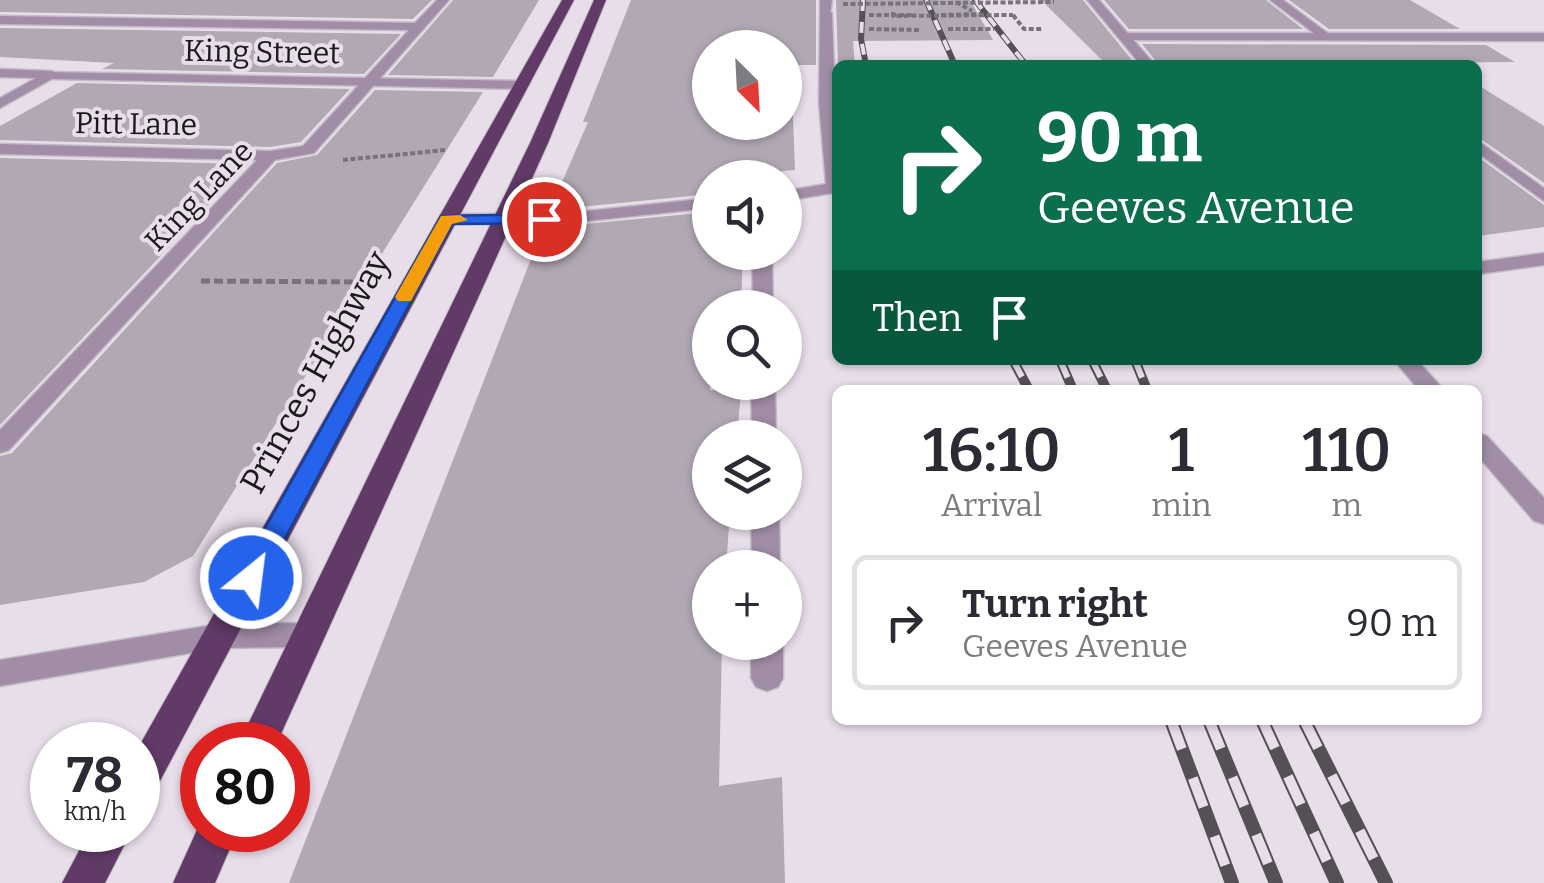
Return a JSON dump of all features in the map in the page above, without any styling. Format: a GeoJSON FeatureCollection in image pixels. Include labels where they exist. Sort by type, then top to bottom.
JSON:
{"type":"FeatureCollection","features":[{"type":"Feature","properties":{"kind":"highway","name":"Princes Highway"},"geometry":{"type":"LineString","coordinates":[[160,744],[568,0]]}},
{"type":"Feature","properties":{"kind":"highway"},"geometry":{"type":"LineString","coordinates":[[268,722],[600,0]]}},
{"type":"Feature","properties":{"kind":"highway"},"geometry":{"type":"LineString","coordinates":[[82,883],[100,852]]}},
{"type":"Feature","properties":{"kind":"highway"},"geometry":{"type":"LineString","coordinates":[[194,883],[208,852]]}},
{"type":"Feature","properties":{"kind":"street","name":"King Lane"},"geometry":{"type":"LineString","coordinates":[[0,445],[270,156],[308,150],[443,0]]}},
{"type":"Feature","properties":{"kind":"street"},"geometry":{"type":"LineString","coordinates":[[1093,0],[1144,60]]}},
{"type":"Feature","properties":{"kind":"street"},"geometry":{"type":"LineString","coordinates":[[1276,0],[1327,37]]}},
{"type":"Feature","properties":{"kind":"street"},"geometry":{"type":"LineString","coordinates":[[832,157],[826,103],[836,5]]}},
{"type":"Feature","properties":{"kind":"street"},"geometry":{"type":"LineString","coordinates":[[0,20],[419,27]]}},
{"type":"Feature","properties":{"kind":"street"},"geometry":{"type":"LineString","coordinates":[[1128,37],[1544,37]]}},
{"type":"Feature","properties":{"kind":"street","name":"King Street"},"geometry":{"type":"LineString","coordinates":[[0,74],[522,86]]}},
{"type":"Feature","properties":{"kind":"street"},"geometry":{"type":"LineString","coordinates":[[0,104],[52,75]]}},
{"type":"Feature","properties":{"kind":"street","name":"Pitt Lane"},"geometry":{"type":"LineString","coordinates":[[0,149],[270,156]]}},
{"type":"Feature","properties":{"kind":"street"},"geometry":{"type":"LineString","coordinates":[[1482,149],[1544,196]]}},
{"type":"Feature","properties":{"kind":"street"},"geometry":{"type":"LineString","coordinates":[[802,194],[832,188]]}},
{"type":"Feature","properties":{"kind":"street"},"geometry":{"type":"LineString","coordinates":[[446,220],[560,219],[692,205]]}},
{"type":"Feature","properties":{"kind":"street"},"geometry":{"type":"LineString","coordinates":[[1482,267],[1544,259]]}},
{"type":"Feature","properties":{"kind":"street"},"geometry":{"type":"LineString","coordinates":[[1409,365],[1427,385]]}},
{"type":"Feature","properties":{"kind":"street"},"geometry":{"type":"LineString","coordinates":[[1482,445],[1544,515]]}},
{"type":"Feature","properties":{"kind":"street"},"geometry":{"type":"LineString","coordinates":[[0,673],[219,636],[308,635]]}},
{"type":"Feature","properties":{"kind":"street"},"geometry":{"type":"LineString","coordinates":[[767,660],[767,678]]}},
{"type":"Feature","properties":{"kind":"path"},"geometry":{"type":"LineString","coordinates":[[870,15],[1054,2]]}},
{"type":"Feature","properties":{"kind":"path"},"geometry":{"type":"LineString","coordinates":[[836,5],[1013,16],[1024,29],[1043,29]]}},
{"type":"Feature","properties":{"kind":"path"},"geometry":{"type":"LineString","coordinates":[[961,10],[972,29]]}},
{"type":"Feature","properties":{"kind":"path"},"geometry":{"type":"LineString","coordinates":[[942,15],[961,10],[982,14]]}},
{"type":"Feature","properties":{"kind":"path"},"geometry":{"type":"LineString","coordinates":[[894,14],[915,15]]}},
{"type":"Feature","properties":{"kind":"path"},"geometry":{"type":"LineString","coordinates":[[894,14],[894,30]]}},
{"type":"Feature","properties":{"kind":"path"},"geometry":{"type":"LineString","coordinates":[[869,29],[920,30]]}},
{"type":"Feature","properties":{"kind":"path"},"geometry":{"type":"LineString","coordinates":[[948,29],[994,29]]}},
{"type":"Feature","properties":{"kind":"path"},"geometry":{"type":"LineString","coordinates":[[339,160],[454,150]]}},
{"type":"Feature","properties":{"kind":"path"},"geometry":{"type":"LineString","coordinates":[[155,281],[374,282]]}},
{"type":"Feature","properties":{"kind":"building"},"geometry":{"type":"Polygon","coordinates":[[[0,0],[432,0],[413,19],[0,12],[0,0]]]}},
{"type":"Feature","properties":{"kind":"building"},"geometry":{"type":"Polygon","coordinates":[[[453,0],[539,0],[493,77],[388,75],[453,0]]]}},
{"type":"Feature","properties":{"kind":"building"},"geometry":{"type":"Polygon","coordinates":[[[631,0],[816,0],[816,65],[802,65],[802,30],[692,30],[692,140],[794,140],[795,160],[692,160],[692,196],[550,210],[588,122],[583,122],[631,0]]]}},
{"type":"Feature","properties":{"kind":"building"},"geometry":{"type":"Polygon","coordinates":[[[836,0],[970,0],[993,40],[853,41],[855,60],[838,60],[836,0]]]}},
{"type":"Feature","properties":{"kind":"building"},"geometry":{"type":"Polygon","coordinates":[[[1041,0],[1083,0],[1132,60],[1102,60],[1041,0]]]}},
{"type":"Feature","properties":{"kind":"building"},"geometry":{"type":"Polygon","coordinates":[[[1104,0],[1266,0],[1303,29],[1129,29],[1104,0]]]}},
{"type":"Feature","properties":{"kind":"building"},"geometry":{"type":"Polygon","coordinates":[[[1289,0],[1410,0],[1460,29],[1329,29],[1289,0]]]}},
{"type":"Feature","properties":{"kind":"building"},"geometry":{"type":"Polygon","coordinates":[[[0,28],[401,34],[364,74],[102,69],[114,63],[0,57],[0,28]]]}},
{"type":"Feature","properties":{"kind":"building"},"geometry":{"type":"Polygon","coordinates":[[[1142,44],[1486,45],[1515,62],[1482,60],[1155,60],[1142,44]]]}},
{"type":"Feature","properties":{"kind":"building"},"geometry":{"type":"Polygon","coordinates":[[[77,83],[350,89],[301,142],[270,147],[0,140],[0,126],[77,83]]]}},
{"type":"Feature","properties":{"kind":"building"},"geometry":{"type":"Polygon","coordinates":[[[1482,87],[1544,126],[1544,183],[1482,140],[1482,87]]]}},
{"type":"Feature","properties":{"kind":"building"},"geometry":{"type":"Polygon","coordinates":[[[375,90],[483,92],[193,556],[144,582],[0,605],[0,456],[12,453],[277,163],[317,155],[375,90]]]}},
{"type":"Feature","properties":{"kind":"building"},"geometry":{"type":"Polygon","coordinates":[[[0,158],[248,164],[0,425],[0,158]]]}},
{"type":"Feature","properties":{"kind":"building"},"geometry":{"type":"Polygon","coordinates":[[[1482,160],[1544,205],[1544,227],[1482,235],[1482,160]]]}},
{"type":"Feature","properties":{"kind":"building"},"geometry":{"type":"Polygon","coordinates":[[[692,214],[692,270],[742,270],[742,290],[692,290],[692,400],[740,400],[738,420],[692,420],[692,530],[729,530],[727,550],[692,550],[692,660],[722,660],[719,786],[782,777],[785,883],[289,883],[301,852],[310,852],[310,829],[543,228],[692,214]]]}},
{"type":"Feature","properties":{"kind":"railway"},"geometry":{"type":"LineString","coordinates":[[863,0],[861,39],[865,60]]}},
{"type":"Feature","properties":{"kind":"railway"},"geometry":{"type":"LineString","coordinates":[[926,0],[953,60]]}},
{"type":"Feature","properties":{"kind":"railway"},"geometry":{"type":"LineString","coordinates":[[975,0],[1022,60]]}},
{"type":"Feature","properties":{"kind":"railway"},"geometry":{"type":"LineString","coordinates":[[1016,365],[1026,385]]}},
{"type":"Feature","properties":{"kind":"railway"},"geometry":{"type":"LineString","coordinates":[[1062,365],[1071,385]]}},
{"type":"Feature","properties":{"kind":"railway"},"geometry":{"type":"LineString","coordinates":[[1094,365],[1104,385]]}},
{"type":"Feature","properties":{"kind":"railway"},"geometry":{"type":"LineString","coordinates":[[1137,365],[1145,385]]}},
{"type":"Feature","properties":{"kind":"railway"},"geometry":{"type":"LineString","coordinates":[[1173,725],[1232,883]]}},
{"type":"Feature","properties":{"kind":"railway"},"geometry":{"type":"LineString","coordinates":[[1211,725],[1276,883]]}},
{"type":"Feature","properties":{"kind":"railway"},"geometry":{"type":"LineString","coordinates":[[1264,725],[1337,883]]}},
{"type":"Feature","properties":{"kind":"railway"},"geometry":{"type":"LineString","coordinates":[[1307,725],[1386,883]]}},
{"type":"Feature","properties":{"kind":"slow traffic"},"geometry":{"type":"LineString","coordinates":[[404,297],[446,220],[460,220]]}},
{"type":"Feature","properties":{"kind":"route"},"geometry":{"type":"LineString","coordinates":[[251,578],[446,220],[544,219]]}}]}
